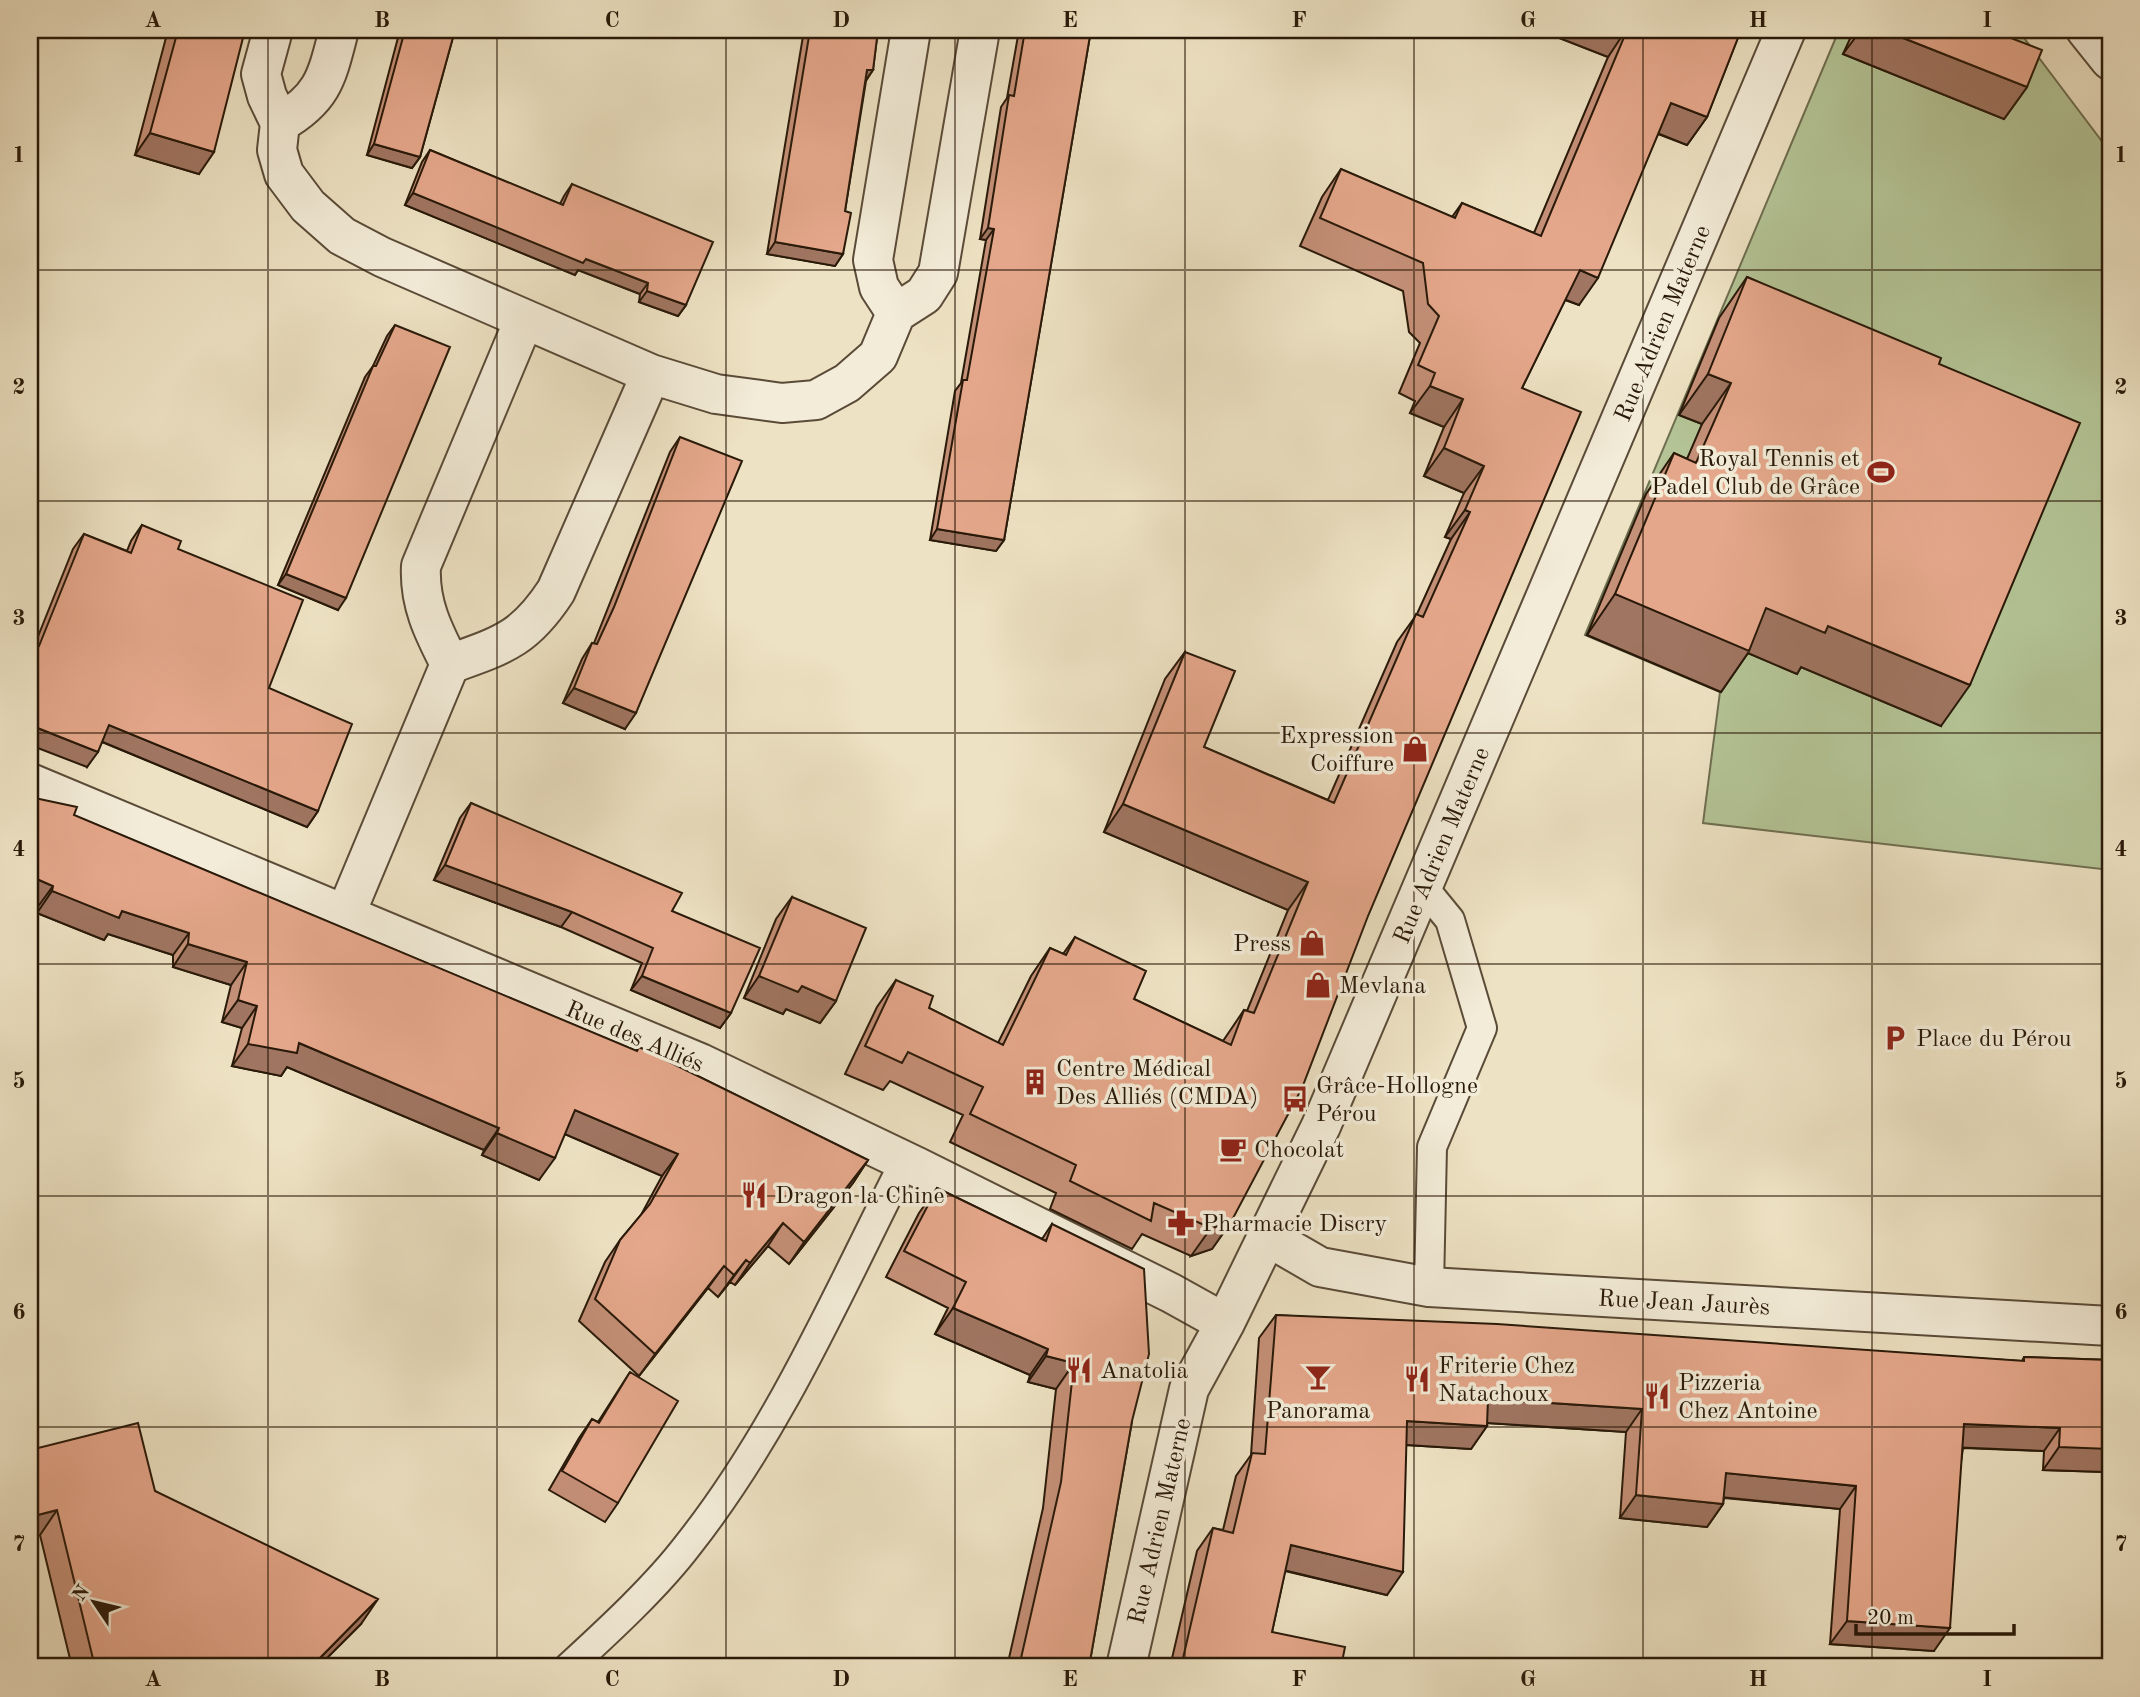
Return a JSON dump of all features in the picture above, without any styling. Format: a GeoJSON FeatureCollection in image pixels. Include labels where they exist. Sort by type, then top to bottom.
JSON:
{"type":"FeatureCollection","features":[{"type":"Feature","properties":{"kind":"street"},"geometry":{"type":"LineString","coordinates":[[273,30],[261,74],[267,96],[280,123],[277,150],[284,174],[308,206],[342,236],[524,320],[650,374],[716,394],[782,403],[816,400],[847,383],[878,356],[895,313],[924,295],[939,273],[980,30]]}},
{"type":"Feature","properties":{"kind":"street"},"geometry":{"type":"LineString","coordinates":[[280,123],[305,109],[318,93],[327,74],[340,30]]}},
{"type":"Feature","properties":{"kind":"street"},"geometry":{"type":"LineString","coordinates":[[895,313],[879,287],[873,260],[911,30]]}},
{"type":"Feature","properties":{"kind":"street","name":"Rue Adrien Materne"},"geometry":{"type":"LineString","coordinates":[[1126,1667],[1189,1389],[1225,1323],[1321,1126],[1786,30]]}},
{"type":"Feature","properties":{"kind":"street"},"geometry":{"type":"LineString","coordinates":[[2086,30],[2110,60]]}},
{"type":"Feature","properties":{"kind":"street"},"geometry":{"type":"LineString","coordinates":[[450,664],[433,630],[420,592],[421,566],[524,320]]}},
{"type":"Feature","properties":{"kind":"street"},"geometry":{"type":"LineString","coordinates":[[346,913],[450,664],[505,644],[537,620],[556,591],[650,374]]}},
{"type":"Feature","properties":{"kind":"street","name":"Rue des Alliés"},"geometry":{"type":"LineString","coordinates":[[30,783],[346,913],[689,1059],[905,1161],[1171,1293],[1225,1323]]}},
{"type":"Feature","properties":{"kind":"street","name":"Rue Jean Jaurès"},"geometry":{"type":"LineString","coordinates":[[1268,1237],[1320,1267],[1429,1287],[2110,1326]]}},
{"type":"Feature","properties":{"kind":"lane"},"geometry":{"type":"LineString","coordinates":[[1423,887],[1450,920],[1482,1028],[1432,1147],[1429,1287]]}},
{"type":"Feature","properties":{"kind":"lane"},"geometry":{"type":"LineString","coordinates":[[569,1667],[687,1546],[736,1477],[777,1411],[905,1161]]}},
{"type":"Feature","properties":{"kind":"green space","name":"Royal Tennis et Padel Club de Grâce"},"geometry":{"type":"Polygon","coordinates":[[[1839,30],[2018,30],[2110,152],[2110,870],[1703,823],[1720,692],[1585,635],[1839,30]]]}},
{"type":"Feature","properties":{"kind":"building"},"geometry":{"type":"Polygon","coordinates":[[[178,30],[245,30],[214,152],[150,133],[178,30]]]}},
{"type":"Feature","properties":{"kind":"building"},"geometry":{"type":"Polygon","coordinates":[[[405,30],[455,30],[420,157],[374,144],[405,30]]]}},
{"type":"Feature","properties":{"kind":"building"},"geometry":{"type":"Polygon","coordinates":[[[810,30],[878,30],[873,70],[867,70],[845,211],[851,213],[843,254],[775,242],[810,30]]]}},
{"type":"Feature","properties":{"kind":"building"},"geometry":{"type":"Polygon","coordinates":[[[1025,30],[1091,30],[1004,540],[937,529],[963,380],[967,380],[994,229],[988,228],[1009,95],[1014,96],[1025,30]]]}},
{"type":"Feature","properties":{"kind":"building"},"geometry":{"type":"Polygon","coordinates":[[[1627,30],[1741,30],[1707,117],[1671,103],[1598,278],[1580,270],[1522,388],[1581,412],[1368,916],[1302,1088],[1231,1222],[1211,1228],[1154,1203],[1151,1221],[1070,1181],[1076,1165],[970,1114],[983,1087],[908,1052],[902,1063],[865,1046],[896,980],[933,996],[929,1008],[1003,1045],[1050,948],[1066,955],[1075,937],[1146,971],[1134,999],[1231,1045],[1244,1010],[1254,1013],[1308,882],[1123,804],[1185,652],[1235,671],[1204,747],[1334,803],[1416,614],[1423,617],[1470,512],[1465,510],[1484,466],[1444,448],[1463,399],[1430,386],[1435,373],[1418,365],[1439,316],[1428,304],[1423,263],[1320,218],[1341,169],[1455,218],[1462,203],[1541,236],[1627,30]]]}},
{"type":"Feature","properties":{"kind":"building"},"geometry":{"type":"Polygon","coordinates":[[[1883,30],[2011,30],[2008,37],[2042,50],[2027,87],[1883,30]]]}},
{"type":"Feature","properties":{"kind":"building"},"geometry":{"type":"Polygon","coordinates":[[[430,150],[563,205],[572,184],[713,242],[686,305],[647,291],[648,283],[586,259],[583,263],[413,193],[430,150]]]}},
{"type":"Feature","properties":{"kind":"building"},"geometry":{"type":"Polygon","coordinates":[[[1747,277],[1941,358],[1939,364],[2080,423],[1970,685],[1828,626],[1825,633],[1766,608],[1749,651],[1615,594],[1674,453],[1696,463],[1731,383],[1708,374],[1747,277]]]}},
{"type":"Feature","properties":{"kind":"building"},"geometry":{"type":"Polygon","coordinates":[[[395,325],[450,347],[346,598],[286,574],[373,366],[376,366],[395,325]]]}},
{"type":"Feature","properties":{"kind":"building"},"geometry":{"type":"Polygon","coordinates":[[[680,437],[742,461],[636,713],[574,688],[592,643],[597,644],[614,607],[680,437]]]}},
{"type":"Feature","properties":{"kind":"building"},"geometry":{"type":"Polygon","coordinates":[[[142,525],[181,541],[178,549],[303,600],[269,688],[352,724],[318,811],[109,725],[98,752],[30,725],[30,642],[39,646],[84,534],[131,553],[142,525]]]}},
{"type":"Feature","properties":{"kind":"building"},"geometry":{"type":"Polygon","coordinates":[[[30,797],[77,807],[74,815],[637,1051],[639,1047],[868,1160],[804,1242],[783,1223],[750,1263],[746,1260],[734,1275],[724,1266],[655,1354],[595,1299],[620,1240],[650,1204],[678,1154],[575,1110],[555,1158],[497,1133],[499,1128],[299,1043],[297,1053],[248,1044],[257,1006],[238,1000],[247,962],[188,944],[189,933],[122,911],[119,918],[52,891],[53,886],[30,876],[30,797]]]}},
{"type":"Feature","properties":{"kind":"building"},"geometry":{"type":"Polygon","coordinates":[[[471,803],[682,893],[672,911],[760,948],[731,1013],[642,976],[653,948],[572,912],[445,865],[471,803]]]}},
{"type":"Feature","properties":{"kind":"building"},"geometry":{"type":"Polygon","coordinates":[[[792,897],[866,928],[836,1001],[802,986],[798,992],[759,976],[792,897]]]}},
{"type":"Feature","properties":{"kind":"building"},"geometry":{"type":"Polygon","coordinates":[[[30,1018],[36,1042],[30,1043],[30,1018]]]}},
{"type":"Feature","properties":{"kind":"building"},"geometry":{"type":"Polygon","coordinates":[[[937,1188],[1046,1241],[1052,1224],[1144,1269],[1149,1354],[1132,1421],[1089,1667],[1019,1667],[1061,1482],[1074,1363],[1046,1356],[1048,1349],[953,1308],[966,1282],[904,1251],[937,1188]]]}},
{"type":"Feature","properties":{"kind":"building"},"geometry":{"type":"Polygon","coordinates":[[[1276,1315],[1497,1324],[2024,1361],[2024,1357],[2110,1360],[2110,1449],[2059,1447],[2060,1428],[1964,1424],[1950,1628],[1847,1621],[1856,1486],[1726,1473],[1723,1504],[1636,1495],[1642,1409],[1488,1399],[1487,1426],[1407,1421],[1403,1572],[1291,1545],[1272,1632],[1345,1647],[1341,1667],[1181,1667],[1213,1528],[1233,1533],[1252,1453],[1265,1454],[1276,1315]]]}},
{"type":"Feature","properties":{"kind":"building"},"geometry":{"type":"Polygon","coordinates":[[[630,1372],[678,1401],[618,1503],[562,1471],[592,1419],[599,1423],[630,1372]]]}},
{"type":"Feature","properties":{"kind":"building"},"geometry":{"type":"Polygon","coordinates":[[[138,1423],[155,1491],[378,1599],[311,1667],[95,1667],[57,1510],[30,1517],[30,1450],[138,1423]]]}},
{"type":"Feature","properties":{"kind":"place","name":"Royal Tennis et Padel Club de Grâce"},"geometry":{"type":"Point","coordinates":[1881,472]}},
{"type":"Feature","properties":{"kind":"place","name":"Expression Coiffure"},"geometry":{"type":"Point","coordinates":[1415,749]}},
{"type":"Feature","properties":{"kind":"place","name":"Press"},"geometry":{"type":"Point","coordinates":[1312,943]}},
{"type":"Feature","properties":{"kind":"place","name":"Mevlana"},"geometry":{"type":"Point","coordinates":[1318,985]}},
{"type":"Feature","properties":{"kind":"place","name":"Place du Pérou"},"geometry":{"type":"Point","coordinates":[1895,1038]}},
{"type":"Feature","properties":{"kind":"place","name":"Centre Médical Des Alliés (CMDA)"},"geometry":{"type":"Point","coordinates":[1035,1082]}},
{"type":"Feature","properties":{"kind":"place","name":"Grâce-Hollogne Pérou"},"geometry":{"type":"Point","coordinates":[1295,1099]}},
{"type":"Feature","properties":{"kind":"place","name":"Chocolat"},"geometry":{"type":"Point","coordinates":[1233,1149]}},
{"type":"Feature","properties":{"kind":"place","name":"Dragon la Chine"},"geometry":{"type":"Point","coordinates":[754,1195]}},
{"type":"Feature","properties":{"kind":"place","name":"Pharmacie Discry"},"geometry":{"type":"Point","coordinates":[1181,1223]}},
{"type":"Feature","properties":{"kind":"place","name":"Anatolia"},"geometry":{"type":"Point","coordinates":[1079,1370]}},
{"type":"Feature","properties":{"kind":"place","name":"Panorama"},"geometry":{"type":"Point","coordinates":[1318,1377]}},
{"type":"Feature","properties":{"kind":"place","name":"Friterie Chez Natachoux"},"geometry":{"type":"Point","coordinates":[1417,1379]}},
{"type":"Feature","properties":{"kind":"place","name":"Pizzeria Chez Antoine"},"geometry":{"type":"Point","coordinates":[1657,1396]}}]}
